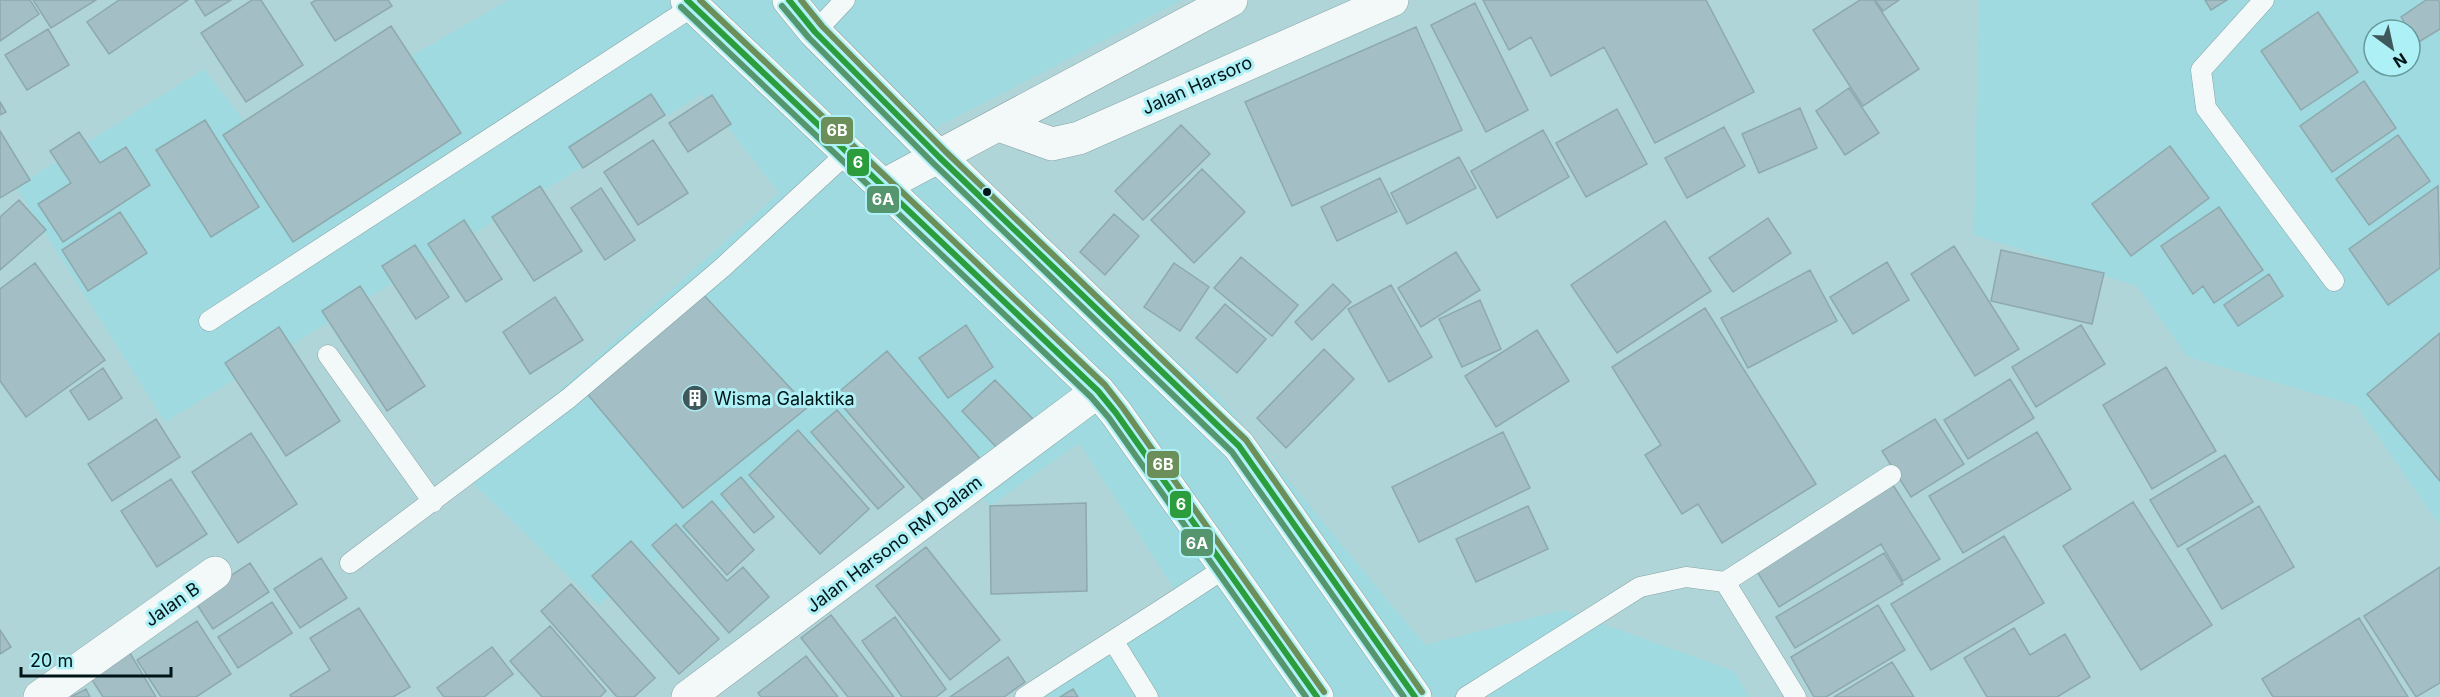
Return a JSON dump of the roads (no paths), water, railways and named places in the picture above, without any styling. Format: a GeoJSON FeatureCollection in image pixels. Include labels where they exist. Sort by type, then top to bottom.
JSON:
{"type":"FeatureCollection","features":[{"type":"Feature","properties":{"kind":"main road"},"geometry":{"type":"LineString","coordinates":[[789,0],[815,32],[939,157],[1239,447],[1414,697]]}},
{"type":"Feature","properties":{"kind":"main road"},"geometry":{"type":"LineString","coordinates":[[883,186],[1231,0]]}},
{"type":"Feature","properties":{"kind":"main road","name":"Jalan Harsoro"},"geometry":{"type":"LineString","coordinates":[[999,124],[1052,144],[1079,138],[1392,0]]}},
{"type":"Feature","properties":{"kind":"main road"},"geometry":{"type":"LineString","coordinates":[[689,3],[1098,391],[1116,413],[1317,697]]}},
{"type":"Feature","properties":{"kind":"main road","name":"Jalan Harsono RM Dalam"},"geometry":{"type":"LineString","coordinates":[[688,697],[1098,391]]}},
{"type":"Feature","properties":{"kind":"main road","name":"Jalan B"},"geometry":{"type":"LineString","coordinates":[[40,697],[215,573]]}},
{"type":"Feature","properties":{"kind":"lane"},"geometry":{"type":"LineString","coordinates":[[815,32],[845,0]]}},
{"type":"Feature","properties":{"kind":"lane"},"geometry":{"type":"LineString","coordinates":[[2264,0],[2201,70],[2206,108],[2334,281]]}},
{"type":"Feature","properties":{"kind":"lane"},"geometry":{"type":"LineString","coordinates":[[209,321],[689,3]]}},
{"type":"Feature","properties":{"kind":"lane"},"geometry":{"type":"LineString","coordinates":[[350,563],[587,383],[722,268],[846,154]]}},
{"type":"Feature","properties":{"kind":"lane"},"geometry":{"type":"LineString","coordinates":[[328,355],[433,502]]}},
{"type":"Feature","properties":{"kind":"lane"},"geometry":{"type":"LineString","coordinates":[[1466,697],[1640,587],[1686,577],[1725,582],[1891,475]]}},
{"type":"Feature","properties":{"kind":"lane"},"geometry":{"type":"LineString","coordinates":[[1025,697],[1078,662],[1114,642],[1226,567]]}},
{"type":"Feature","properties":{"kind":"lane"},"geometry":{"type":"LineString","coordinates":[[1725,582],[1796,697]]}},
{"type":"Feature","properties":{"kind":"lane"},"geometry":{"type":"LineString","coordinates":[[1114,642],[1148,697]]}},
{"type":"Feature","properties":{"kind":"place","name":"Wisma Galaktika"},"geometry":{"type":"Point","coordinates":[695,398]}}]}
